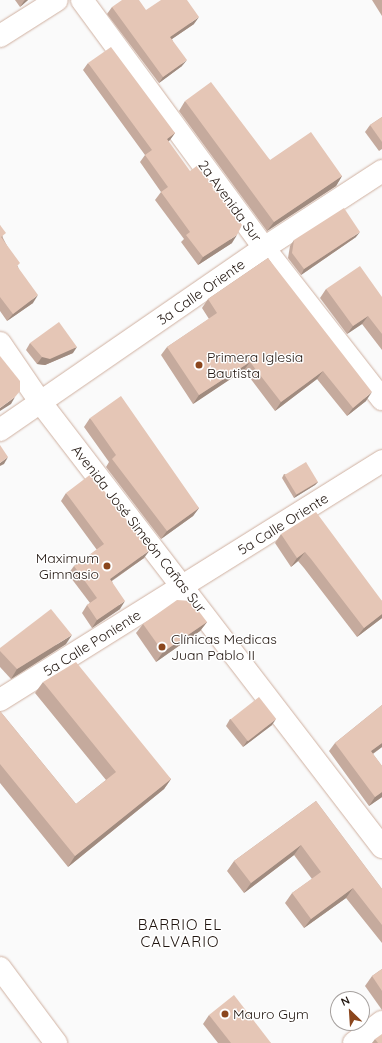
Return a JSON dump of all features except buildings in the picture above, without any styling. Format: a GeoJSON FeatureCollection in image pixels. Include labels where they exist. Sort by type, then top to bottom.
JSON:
{"type":"FeatureCollection","features":[{"type":"Feature","properties":{"kind":"street"},"geometry":{"type":"LineString","coordinates":[[0,36],[57,0]]}},
{"type":"Feature","properties":{"kind":"street","name":"2a Avenida Sur"},"geometry":{"type":"LineString","coordinates":[[82,0],[264,248],[382,399]]}},
{"type":"Feature","properties":{"kind":"street","name":"3a Calle Oriente"},"geometry":{"type":"LineString","coordinates":[[0,430],[264,248],[382,171]]}},
{"type":"Feature","properties":{"kind":"street","name":"Avenida José Simeón Cañas Sur"},"geometry":{"type":"LineString","coordinates":[[0,343],[41,403],[184,587],[382,847]]}},
{"type":"Feature","properties":{"kind":"street","name":"5a Calle Oriente"},"geometry":{"type":"LineString","coordinates":[[184,587],[382,460]]}},
{"type":"Feature","properties":{"kind":"street","name":"5a Calle Poniente"},"geometry":{"type":"LineString","coordinates":[[0,700],[184,587]]}},
{"type":"Feature","properties":{"kind":"street"},"geometry":{"type":"LineString","coordinates":[[0,968],[56,1043]]}},
{"type":"Feature","properties":{"kind":"street"},"geometry":{"type":"LineString","coordinates":[[354,1043],[382,1022]]}},
{"type":"Feature","properties":{"kind":"place","name":"Primera Iglesia Bautista"},"geometry":{"type":"Point","coordinates":[199,365]}},
{"type":"Feature","properties":{"kind":"place","name":"Maximum Gimnasio"},"geometry":{"type":"Point","coordinates":[107,566]}},
{"type":"Feature","properties":{"kind":"place","name":"Clínicas Medicas Juan Pablo II"},"geometry":{"type":"Point","coordinates":[162,647]}},
{"type":"Feature","properties":{"kind":"place","name":"Mauro Gym"},"geometry":{"type":"Point","coordinates":[225,1014]}},
{"type":"Feature","properties":{"kind":"district","name":"BARRIO EL CALVARIO"},"geometry":{"type":"Point","coordinates":[180,932]}}]}
